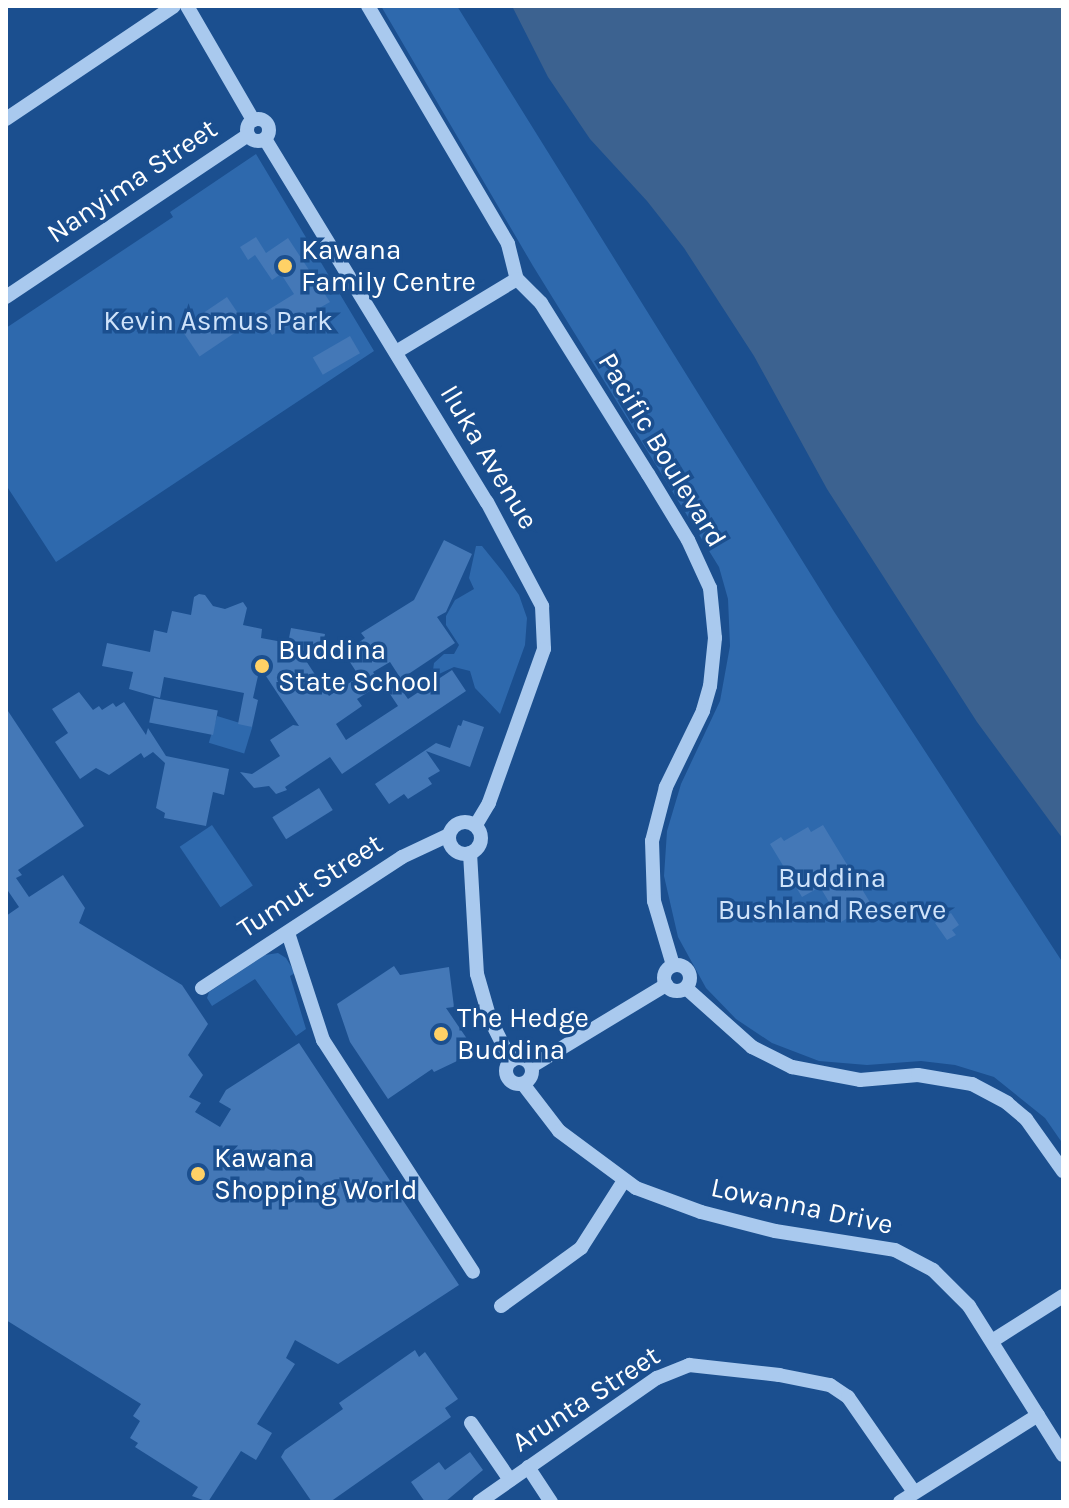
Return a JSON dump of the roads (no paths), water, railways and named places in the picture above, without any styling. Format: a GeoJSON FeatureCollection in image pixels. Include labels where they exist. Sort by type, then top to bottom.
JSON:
{"type":"FeatureCollection","features":[{"type":"Feature","properties":{"kind":"street"},"geometry":{"type":"LineString","coordinates":[[6,119],[174,6]]}},
{"type":"Feature","properties":{"kind":"street"},"geometry":{"type":"LineString","coordinates":[[187,6],[253,120]]}},
{"type":"Feature","properties":{"kind":"street","name":"Pacific Boulevard"},"geometry":{"type":"LineString","coordinates":[[368,6],[508,244],[517,279],[541,303],[648,474],[688,540],[710,588],[715,655],[710,686],[697,725],[666,787],[652,841],[654,901],[673,965]]}},
{"type":"Feature","properties":{"kind":"street"},"geometry":{"type":"LineString","coordinates":[[260,119],[268,126],[265,139],[255,141],[248,135],[247,128],[253,120],[260,119]]}},
{"type":"Feature","properties":{"kind":"street","name":"Nanyima Street"},"geometry":{"type":"LineString","coordinates":[[6,297],[248,135]]}},
{"type":"Feature","properties":{"kind":"street","name":"Iluka Avenue"},"geometry":{"type":"LineString","coordinates":[[265,139],[516,554],[542,606],[544,649],[489,803],[476,825]]}},
{"type":"Feature","properties":{"kind":"street"},"geometry":{"type":"LineString","coordinates":[[396,352],[517,279]]}},
{"type":"Feature","properties":{"kind":"street"},"geometry":{"type":"LineString","coordinates":[[460,822],[476,825],[482,838],[478,847],[470,853],[453,848],[449,835],[460,822]]}},
{"type":"Feature","properties":{"kind":"street","name":"Tumut Street"},"geometry":{"type":"LineString","coordinates":[[202,988],[402,857],[449,835]]}},
{"type":"Feature","properties":{"kind":"street"},"geometry":{"type":"LineString","coordinates":[[470,853],[477,974],[486,1009],[511,1061],[508,1077],[514,1083],[523,1084],[531,1077],[532,1066]]}},
{"type":"Feature","properties":{"kind":"street"},"geometry":{"type":"LineString","coordinates":[[288,933],[323,1040],[473,1272]]}},
{"type":"Feature","properties":{"kind":"street"},"geometry":{"type":"LineString","coordinates":[[673,965],[682,965],[689,971],[691,980],[686,988],[678,991],[666,985],[664,975],[673,965]]}},
{"type":"Feature","properties":{"kind":"street"},"geometry":{"type":"LineString","coordinates":[[532,1066],[666,985]]}},
{"type":"Feature","properties":{"kind":"street"},"geometry":{"type":"LineString","coordinates":[[686,988],[752,1047],[792,1067],[860,1080],[945,1077],[982,1088],[1026,1119],[1063,1171]]}},
{"type":"Feature","properties":{"kind":"street"},"geometry":{"type":"LineString","coordinates":[[511,1061],[522,1058],[532,1066]]}},
{"type":"Feature","properties":{"kind":"street","name":"Lowanna Drive"},"geometry":{"type":"LineString","coordinates":[[523,1084],[559,1131],[623,1182],[701,1212],[775,1231],[895,1250],[933,1270],[954,1289],[992,1341],[1063,1455]]}},
{"type":"Feature","properties":{"kind":"street"},"geometry":{"type":"LineString","coordinates":[[501,1306],[581,1248],[623,1182]]}},
{"type":"Feature","properties":{"kind":"street"},"geometry":{"type":"LineString","coordinates":[[992,1341],[1063,1296]]}},
{"type":"Feature","properties":{"kind":"street","name":"Arunta Street"},"geometry":{"type":"LineString","coordinates":[[479,1502],[657,1378],[689,1365],[830,1385],[848,1397],[914,1492]]}},
{"type":"Feature","properties":{"kind":"street"},"geometry":{"type":"LineString","coordinates":[[900,1502],[1038,1415]]}},
{"type":"Feature","properties":{"kind":"street"},"geometry":{"type":"LineString","coordinates":[[471,1423],[510,1480]]}},
{"type":"Feature","properties":{"kind":"street"},"geometry":{"type":"LineString","coordinates":[[528,1467],[551,1502]]}},
{"type":"Feature","properties":{"kind":"place","name":"Kawana Family Centre"},"geometry":{"type":"Point","coordinates":[285,266]}},
{"type":"Feature","properties":{"kind":"place","name":"Buddina State School"},"geometry":{"type":"Point","coordinates":[262,666]}},
{"type":"Feature","properties":{"kind":"place","name":"The Hedge Buddina"},"geometry":{"type":"Point","coordinates":[441,1034]}},
{"type":"Feature","properties":{"kind":"place","name":"Kawana Shopping World"},"geometry":{"type":"Point","coordinates":[198,1174]}},
{"type":"Feature","properties":{"kind":"park label","name":"Kevin Asmus Park"},"geometry":{"type":"Point","coordinates":[218,321]}},
{"type":"Feature","properties":{"kind":"park label","name":"Buddina Bushland Reserve"},"geometry":{"type":"Point","coordinates":[832,894]}}]}
